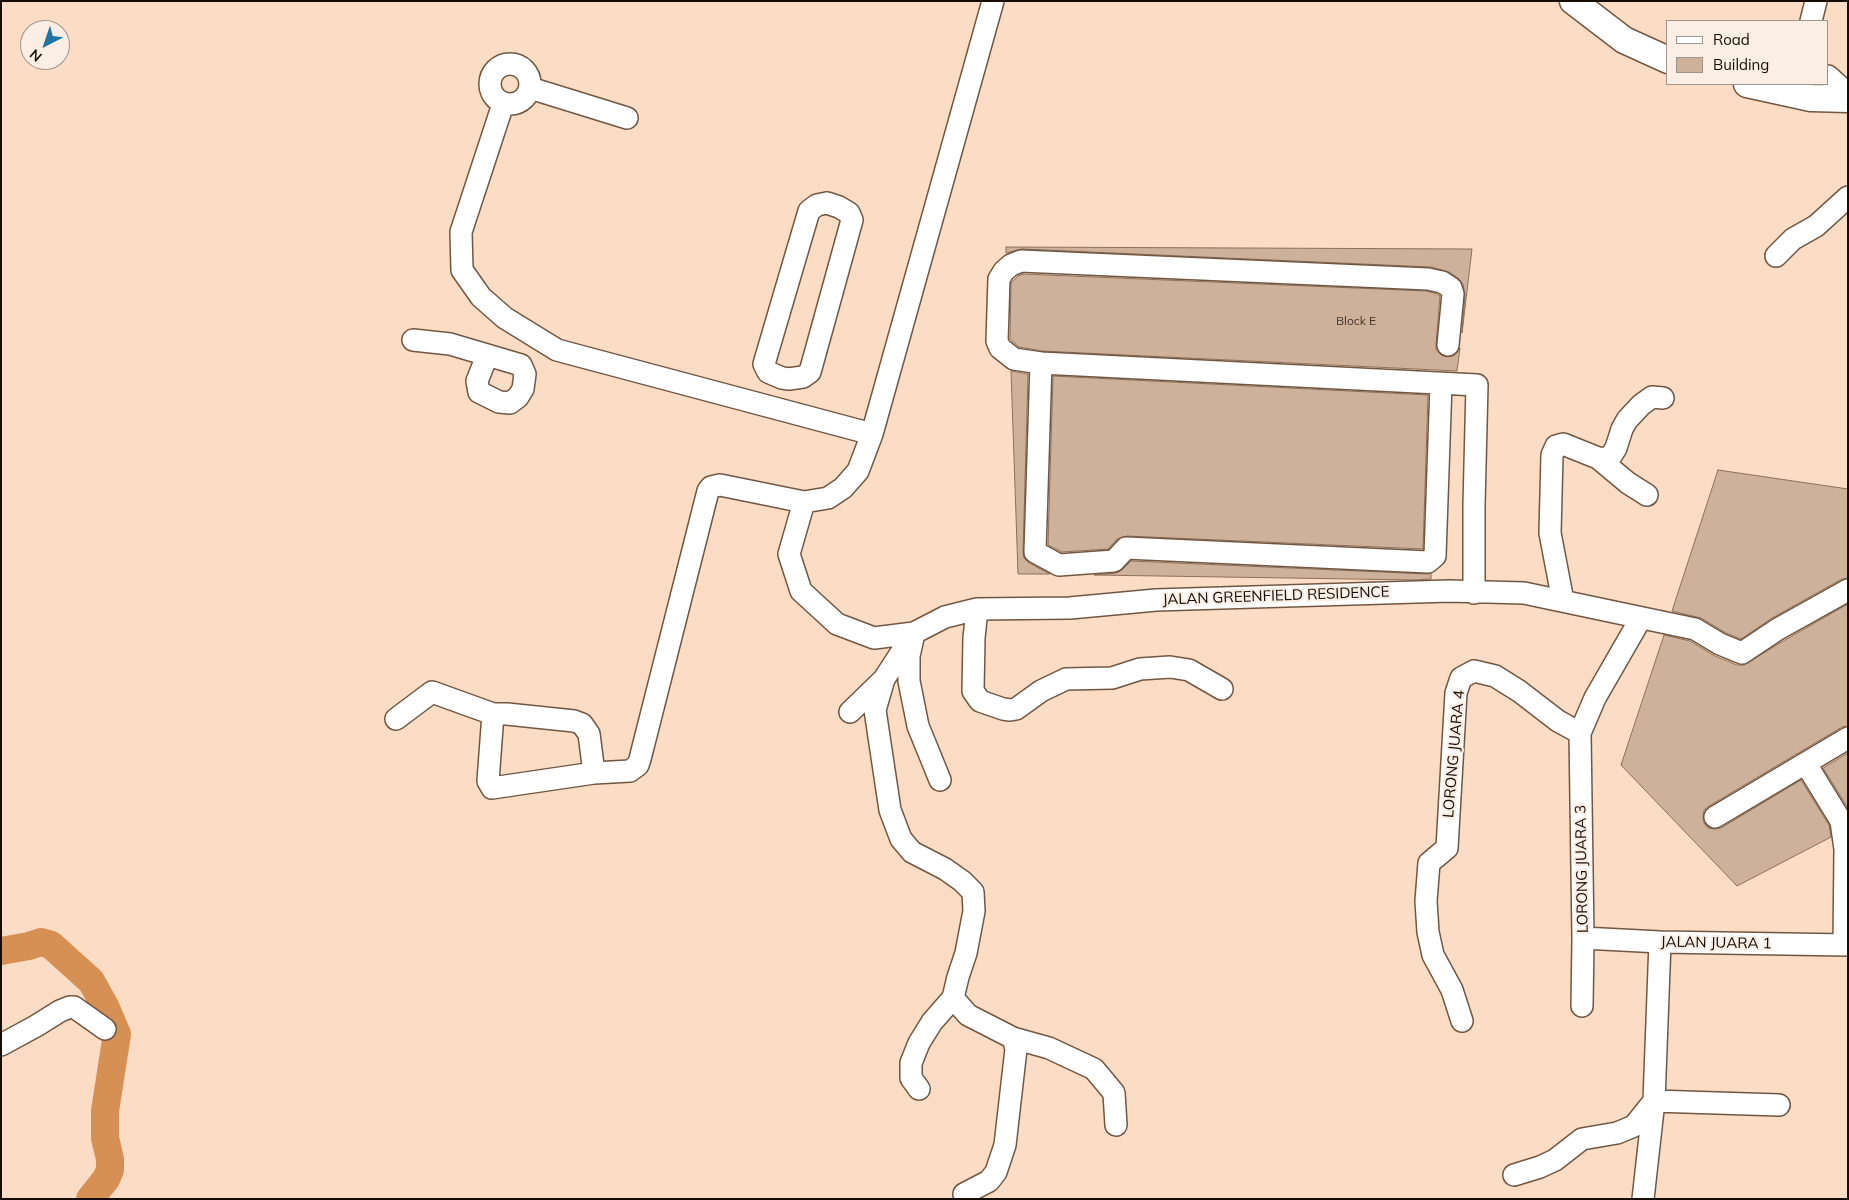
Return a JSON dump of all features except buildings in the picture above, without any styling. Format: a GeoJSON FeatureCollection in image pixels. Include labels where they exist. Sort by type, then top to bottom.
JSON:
{"type":"FeatureCollection","features":[{"type":"Feature","properties":{"kind":"main road"},"geometry":{"type":"LineString","coordinates":[[1573,1],[1624,40],[1666,59]]}},
{"type":"Feature","properties":{"kind":"main road"},"geometry":{"type":"LineString","coordinates":[[1751,85],[1811,98],[1848,99]]}},
{"type":"Feature","properties":{"kind":"street"},"geometry":{"type":"LineString","coordinates":[[493,714],[488,781],[492,788],[594,773],[630,771],[638,764],[640,759],[708,491],[711,486],[720,485],[804,502],[828,498],[843,488],[858,471],[872,434],[993,1]]}},
{"type":"Feature","properties":{"kind":"street"},"geometry":{"type":"LineString","coordinates":[[1811,20],[1816,1]]}},
{"type":"Feature","properties":{"kind":"street"},"geometry":{"type":"LineString","coordinates":[[510,63],[521,67],[529,76],[530,88],[525,98],[515,104],[503,104],[493,97],[489,86],[491,75],[499,66],[510,63]]}},
{"type":"Feature","properties":{"kind":"street"},"geometry":{"type":"LineString","coordinates":[[1829,77],[1848,94]]}},
{"type":"Feature","properties":{"kind":"street"},"geometry":{"type":"LineString","coordinates":[[530,88],[627,118]]}},
{"type":"Feature","properties":{"kind":"street"},"geometry":{"type":"LineString","coordinates":[[503,104],[461,232],[462,270],[481,297],[504,318],[557,350],[578,357],[872,434]]}},
{"type":"Feature","properties":{"kind":"street"},"geometry":{"type":"LineString","coordinates":[[1776,256],[1793,239],[1816,226],[1848,197]]}},
{"type":"Feature","properties":{"kind":"street"},"geometry":{"type":"LineString","coordinates":[[827,203],[840,207],[849,213],[852,220],[810,372],[803,377],[782,378],[768,372],[764,364],[808,211],[817,204],[827,203]]}},
{"type":"Feature","properties":{"kind":"street"},"geometry":{"type":"LineString","coordinates":[[1448,345],[1453,294],[1451,288],[1442,282],[1428,279],[1021,261],[1011,265],[1004,271],[1000,279],[997,341],[1000,348],[1014,359],[1041,363],[1478,385],[1474,505],[1474,593]]}},
{"type":"Feature","properties":{"kind":"street"},"geometry":{"type":"LineString","coordinates":[[413,340],[450,344],[521,365]]}},
{"type":"Feature","properties":{"kind":"street"},"geometry":{"type":"LineString","coordinates":[[521,365],[539,340]]}},
{"type":"Feature","properties":{"kind":"street"},"geometry":{"type":"LineString","coordinates":[[487,356],[477,381],[479,392],[499,402],[510,404],[518,398],[523,389],[525,374],[521,365]]}},
{"type":"Feature","properties":{"kind":"street"},"geometry":{"type":"LineString","coordinates":[[1041,363],[1035,552],[1059,566],[1114,561],[1126,548],[1428,562],[1435,556],[1441,384]]}},
{"type":"Feature","properties":{"kind":"street"},"geometry":{"type":"LineString","coordinates":[[774,408],[782,378]]}},
{"type":"Feature","properties":{"kind":"street"},"geometry":{"type":"LineString","coordinates":[[1598,458],[1610,459],[1627,420],[1641,405],[1652,397],[1663,398]]}},
{"type":"Feature","properties":{"kind":"street"},"geometry":{"type":"LineString","coordinates":[[1563,601],[1550,533],[1552,454],[1556,446],[1564,444],[1598,458],[1628,483],[1647,495]]}},
{"type":"Feature","properties":{"kind":"street"},"geometry":{"type":"LineString","coordinates":[[804,502],[789,554],[801,592],[836,624],[874,638],[914,633]]}},
{"type":"Feature","properties":{"kind":"street","name":"JALAN GREENFIELD RESIDENCE"},"geometry":{"type":"LineString","coordinates":[[914,633],[945,617],[977,609],[1070,608],[1156,600],[1280,596],[1440,592],[1524,593],[1695,629],[1720,644],[1742,653],[1778,629],[1848,590]]}},
{"type":"Feature","properties":{"kind":"street"},"geometry":{"type":"LineString","coordinates":[[977,609],[972,691],[980,701],[1003,709],[1016,709],[1041,690],[1066,679],[1112,678],[1140,669],[1170,667],[1189,670],[1222,689]]}},
{"type":"Feature","properties":{"kind":"street"},"geometry":{"type":"LineString","coordinates":[[1580,733],[1596,698],[1641,618]]}},
{"type":"Feature","properties":{"kind":"street"},"geometry":{"type":"LineString","coordinates":[[850,712],[884,679],[914,633]]}},
{"type":"Feature","properties":{"kind":"street"},"geometry":{"type":"LineString","coordinates":[[914,633],[909,656],[908,681],[918,726],[940,780]]}},
{"type":"Feature","properties":{"kind":"street","name":"LORONG JUARA 4"},"geometry":{"type":"LineString","coordinates":[[1462,1021],[1452,990],[1432,955],[1426,900],[1429,863],[1446,848],[1456,693],[1461,678],[1474,670],[1495,676],[1519,691],[1558,721],[1580,733]]}},
{"type":"Feature","properties":{"kind":"street"},"geometry":{"type":"LineString","coordinates":[[884,679],[875,710],[890,810],[902,839],[912,852],[945,869],[962,881],[973,892],[974,911],[971,932],[954,998],[932,1022],[919,1043],[911,1062],[911,1078],[919,1089]]}},
{"type":"Feature","properties":{"kind":"street"},"geometry":{"type":"LineString","coordinates":[[396,719],[432,692],[493,714],[564,720],[582,724],[589,734],[594,773]]}},
{"type":"Feature","properties":{"kind":"street","name":"LORONG JUARA 3"},"geometry":{"type":"LineString","coordinates":[[1580,733],[1582,1006]]}},
{"type":"Feature","properties":{"kind":"street"},"geometry":{"type":"LineString","coordinates":[[1715,817],[1848,738]]}},
{"type":"Feature","properties":{"kind":"street"},"geometry":{"type":"LineString","coordinates":[[1806,764],[1841,821],[1845,848],[1846,945]]}},
{"type":"Feature","properties":{"kind":"street","name":"JALAN JUARA 1"},"geometry":{"type":"LineString","coordinates":[[1583,938],[1660,942],[1846,945]]}},
{"type":"Feature","properties":{"kind":"street"},"geometry":{"type":"LineString","coordinates":[[1643,1199],[1654,1101],[1660,942]]}},
{"type":"Feature","properties":{"kind":"street"},"geometry":{"type":"LineString","coordinates":[[954,998],[968,1015],[1013,1038],[1048,1048],[1094,1070],[1114,1093],[1116,1125]]}},
{"type":"Feature","properties":{"kind":"street"},"geometry":{"type":"LineString","coordinates":[[1,1044],[70,1007],[74,1007],[105,1029]]}},
{"type":"Feature","properties":{"kind":"street"},"geometry":{"type":"LineString","coordinates":[[964,1194],[988,1181],[996,1172],[1005,1145],[1016,1049],[1013,1038]]}},
{"type":"Feature","properties":{"kind":"street"},"geometry":{"type":"LineString","coordinates":[[1654,1101],[1779,1105]]}},
{"type":"Feature","properties":{"kind":"street"},"geometry":{"type":"LineString","coordinates":[[1514,1175],[1556,1160],[1582,1139],[1618,1133],[1634,1126],[1654,1101]]}},
{"type":"Feature","properties":{"kind":"waterway"},"geometry":{"type":"LineString","coordinates":[[1,951],[41,942],[51,945],[91,981],[105,1006],[117,1034],[105,1111],[105,1138],[110,1159],[110,1170],[106,1179],[90,1199]]}}]}
